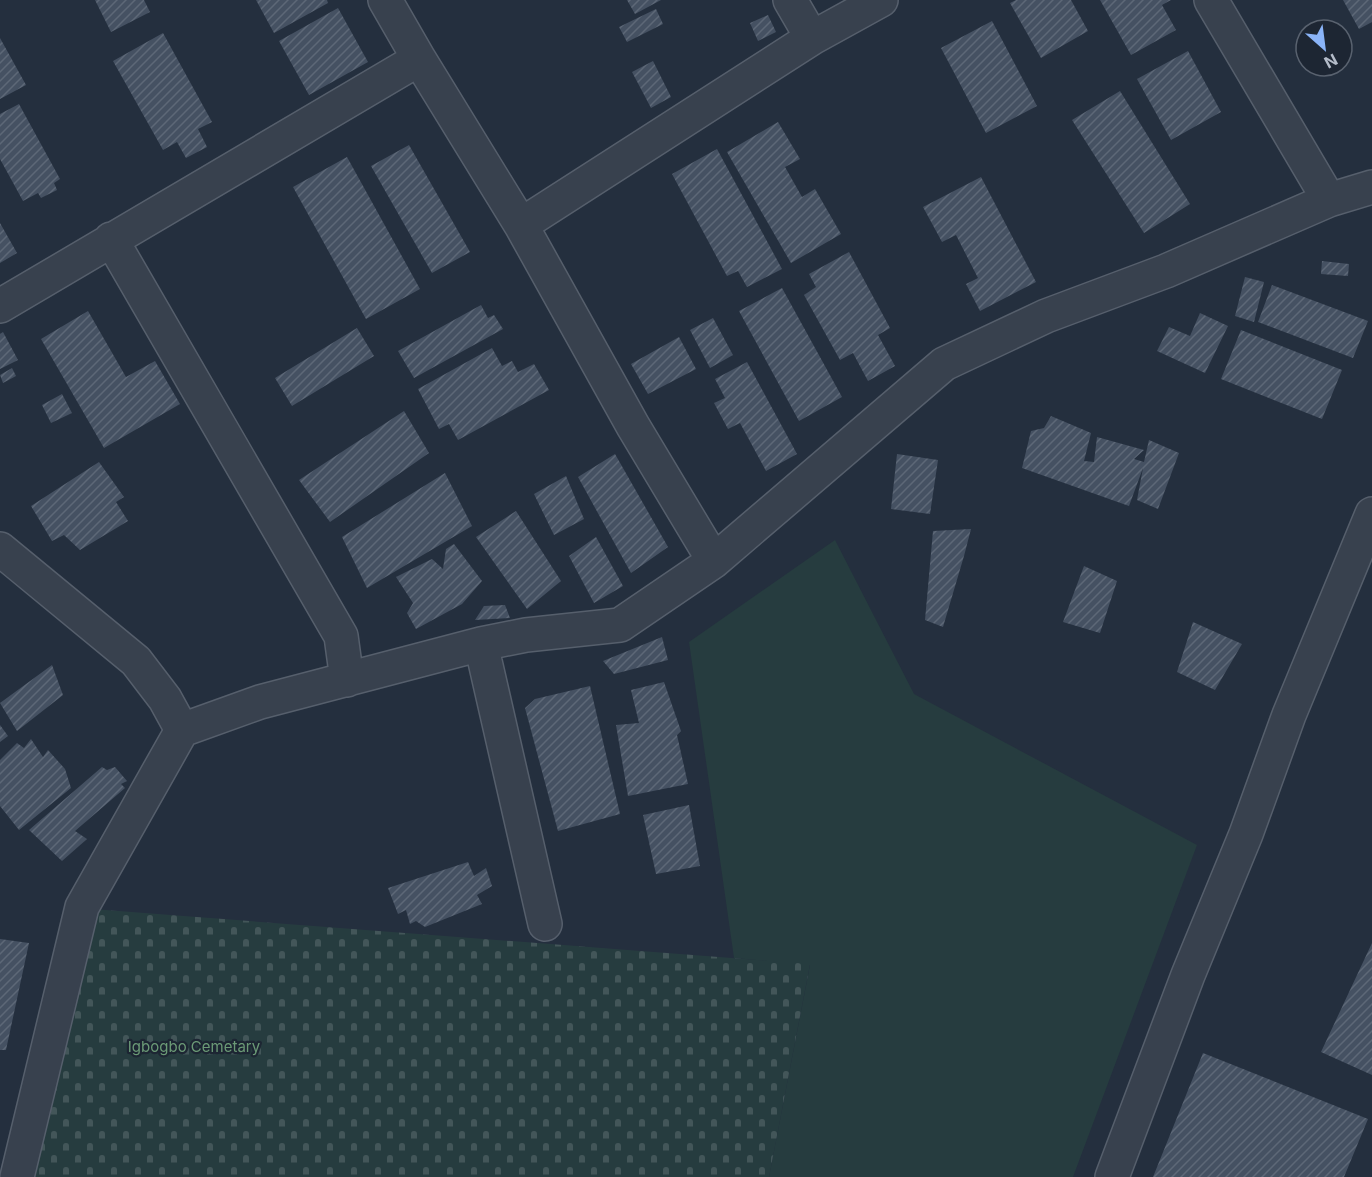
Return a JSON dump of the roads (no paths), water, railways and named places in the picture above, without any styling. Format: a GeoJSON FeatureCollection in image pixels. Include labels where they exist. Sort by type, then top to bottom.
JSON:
{"type":"FeatureCollection","features":[{"type":"Feature","properties":{"kind":"street"},"geometry":{"type":"LineString","coordinates":[[385,0],[521,225],[633,426],[714,561]]}},
{"type":"Feature","properties":{"kind":"street"},"geometry":{"type":"LineString","coordinates":[[790,0],[812,38]]}},
{"type":"Feature","properties":{"kind":"street"},"geometry":{"type":"LineString","coordinates":[[521,225],[812,38],[881,0]]}},
{"type":"Feature","properties":{"kind":"street"},"geometry":{"type":"LineString","coordinates":[[1211,0],[1329,200]]}},
{"type":"Feature","properties":{"kind":"street"},"geometry":{"type":"LineString","coordinates":[[0,306],[419,59]]}},
{"type":"Feature","properties":{"kind":"street"},"geometry":{"type":"LineString","coordinates":[[17,1177],[82,907],[182,730],[260,702],[481,644],[526,635],[620,625],[714,561],[944,363],[1046,316],[1166,271],[1329,200],[1372,187]]}},
{"type":"Feature","properties":{"kind":"street"},"geometry":{"type":"LineString","coordinates":[[111,240],[341,636],[347,680]]}},
{"type":"Feature","properties":{"kind":"street"},"geometry":{"type":"LineString","coordinates":[[1112,1177],[1188,975],[1246,834],[1289,716],[1372,514]]}},
{"type":"Feature","properties":{"kind":"street"},"geometry":{"type":"LineString","coordinates":[[0,549],[136,661],[165,699],[182,730]]}},
{"type":"Feature","properties":{"kind":"street"},"geometry":{"type":"LineString","coordinates":[[481,644],[545,924]]}},
{"type":"Feature","properties":{"kind":"park label","name":"Igbogbo Cemetary"},"geometry":{"type":"Point","coordinates":[194,1047]}}]}
